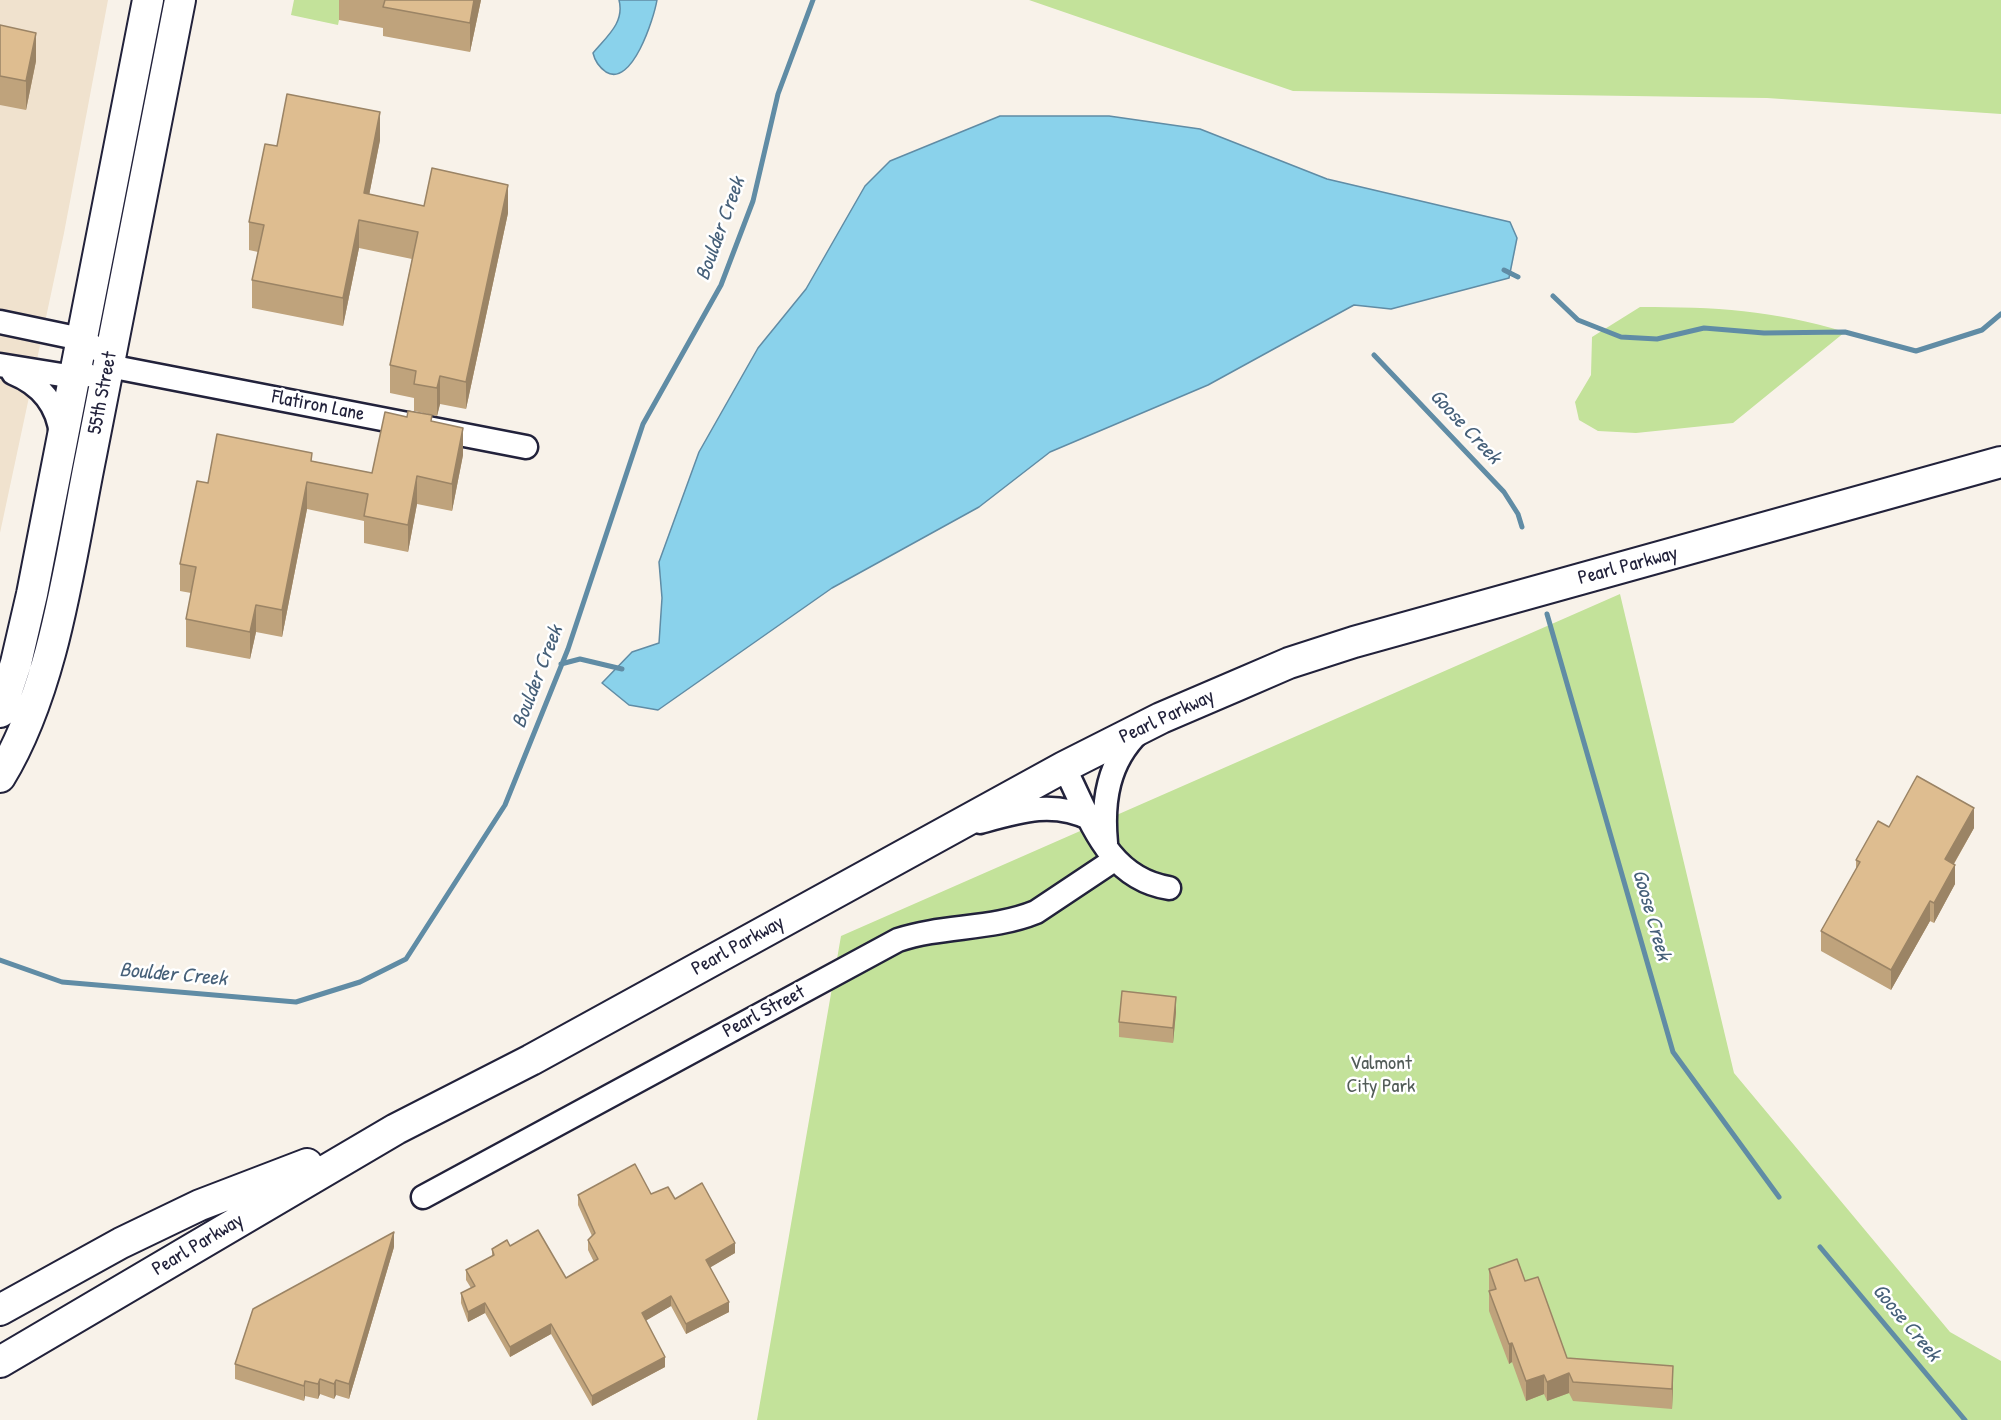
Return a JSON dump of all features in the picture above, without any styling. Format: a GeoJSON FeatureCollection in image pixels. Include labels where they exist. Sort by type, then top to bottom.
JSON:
{"type":"FeatureCollection","features":[{"type":"Feature","properties":{"kind":"main road","name":"55th Street"},"geometry":{"type":"LineString","coordinates":[[0,712],[25,629],[148,0]]}},
{"type":"Feature","properties":{"kind":"main road","name":"55th Street"},"geometry":{"type":"LineString","coordinates":[[0,777],[13,756],[24,730],[54,634],[180,0]]}},
{"type":"Feature","properties":{"kind":"main road","name":"Pearl Parkway"},"geometry":{"type":"LineString","coordinates":[[0,1362],[396,1129],[531,1060],[1064,767],[1144,727],[1289,663],[1354,642],[2001,462]]}},
{"type":"Feature","properties":{"kind":"main road","name":"Pearl Parkway"},"geometry":{"type":"LineString","coordinates":[[0,1310],[121,1244],[200,1205],[396,1129]]}},
{"type":"Feature","properties":{"kind":"street"},"geometry":{"type":"LineString","coordinates":[[0,322],[81,339],[104,353],[108,366],[92,375],[74,377],[0,367]]}},
{"type":"Feature","properties":{"kind":"street","name":"Flatiron Lane"},"geometry":{"type":"LineString","coordinates":[[108,366],[526,447]]}},
{"type":"Feature","properties":{"kind":"street"},"geometry":{"type":"LineString","coordinates":[[0,367],[25,378],[44,393],[58,418],[62,442]]}},
{"type":"Feature","properties":{"kind":"street"},"geometry":{"type":"LineString","coordinates":[[1110,854],[1105,820],[1111,774],[1124,749],[1144,727]]}},
{"type":"Feature","properties":{"kind":"street"},"geometry":{"type":"LineString","coordinates":[[1064,767],[1110,854],[1139,881],[1169,888]]}},
{"type":"Feature","properties":{"kind":"street"},"geometry":{"type":"LineString","coordinates":[[950,830],[1042,807],[1070,810],[1090,819]]}},
{"type":"Feature","properties":{"kind":"street","name":"Pearl Street"},"geometry":{"type":"LineString","coordinates":[[423,1197],[898,940],[936,929],[1000,923],[1036,912],[1110,854]]}},
{"type":"Feature","properties":{"kind":"shaded area"},"geometry":{"type":"Polygon","coordinates":[[[0,0],[108,0],[64,233],[0,533],[0,0]]]}},
{"type":"Feature","properties":{"kind":"green space"},"geometry":{"type":"Polygon","coordinates":[[[294,0],[343,0],[338,25],[291,15],[294,0]]]}},
{"type":"Feature","properties":{"kind":"green space"},"geometry":{"type":"Polygon","coordinates":[[[1029,0],[2001,0],[2001,114],[1767,98],[1293,91],[1029,0]]]}},
{"type":"Feature","properties":{"kind":"green space"},"geometry":{"type":"Polygon","coordinates":[[[1640,307],[1744,311],[1793,319],[1845,332],[1733,423],[1636,433],[1598,431],[1579,420],[1575,402],[1591,375],[1592,337],[1640,307]]]}},
{"type":"Feature","properties":{"kind":"green space","name":"Valmont City Park"},"geometry":{"type":"Polygon","coordinates":[[[1620,594],[1734,1073],[1950,1332],[2001,1361],[2001,1420],[757,1420],[841,936],[1620,594]]]}},
{"type":"Feature","properties":{"kind":"water"},"geometry":{"type":"Polygon","coordinates":[[[619,0],[657,0],[640,49],[625,70],[616,74],[606,72],[601,68],[593,53],[617,23],[619,0]]]}},
{"type":"Feature","properties":{"kind":"water"},"geometry":{"type":"Polygon","coordinates":[[[1000,116],[1109,116],[1200,129],[1327,179],[1510,222],[1517,238],[1509,278],[1391,309],[1354,305],[1208,385],[1050,452],[979,507],[832,588],[658,710],[629,705],[602,683],[632,652],[659,643],[662,598],[659,562],[699,452],[758,348],[806,289],[865,186],[890,161],[1000,116]]]}},
{"type":"Feature","properties":{"kind":"building"},"geometry":{"type":"Polygon","coordinates":[[[385,0],[474,0],[470,23],[383,7],[385,0]]]}},
{"type":"Feature","properties":{"kind":"building"},"geometry":{"type":"Polygon","coordinates":[[[0,25],[36,33],[26,81],[0,76],[0,25]]]}},
{"type":"Feature","properties":{"kind":"building"},"geometry":{"type":"Polygon","coordinates":[[[287,94],[380,112],[364,193],[424,206],[432,168],[508,185],[466,382],[440,376],[437,388],[414,384],[416,371],[390,365],[418,232],[359,220],[343,298],[252,280],[264,225],[249,222],[265,144],[277,146],[287,94]]]}},
{"type":"Feature","properties":{"kind":"building"},"geometry":{"type":"Polygon","coordinates":[[[408,411],[432,415],[431,421],[463,428],[452,484],[417,476],[408,525],[364,516],[368,494],[307,482],[282,610],[256,605],[250,632],[186,619],[196,567],[180,564],[197,481],[208,483],[217,434],[312,453],[311,461],[372,473],[385,412],[407,417],[408,411]]]}},
{"type":"Feature","properties":{"kind":"building"},"geometry":{"type":"Polygon","coordinates":[[[1917,776],[1974,808],[1945,859],[1955,865],[1934,903],[1930,901],[1891,970],[1821,931],[1860,862],[1856,860],[1878,821],[1889,827],[1917,776]]]}},
{"type":"Feature","properties":{"kind":"building"},"geometry":{"type":"Polygon","coordinates":[[[1122,991],[1176,997],[1173,1028],[1119,1022],[1122,991]]]}},
{"type":"Feature","properties":{"kind":"building"},"geometry":{"type":"Polygon","coordinates":[[[635,1164],[651,1194],[668,1187],[675,1199],[702,1183],[735,1243],[706,1260],[729,1302],[686,1324],[671,1296],[642,1313],[665,1357],[592,1396],[551,1324],[510,1347],[485,1303],[468,1312],[461,1293],[475,1286],[466,1270],[494,1255],[492,1249],[507,1240],[510,1246],[538,1230],[566,1278],[598,1259],[588,1240],[595,1233],[578,1195],[635,1164]]]}},
{"type":"Feature","properties":{"kind":"building"},"geometry":{"type":"Polygon","coordinates":[[[394,1232],[349,1384],[336,1380],[334,1384],[320,1379],[318,1384],[305,1381],[304,1386],[235,1364],[253,1309],[394,1232]]]}},
{"type":"Feature","properties":{"kind":"building"},"geometry":{"type":"Polygon","coordinates":[[[1517,1259],[1525,1281],[1538,1277],[1567,1358],[1673,1366],[1672,1389],[1573,1382],[1569,1373],[1547,1382],[1544,1375],[1526,1381],[1489,1291],[1496,1289],[1489,1269],[1517,1259]]]}},
{"type":"Feature","properties":{"kind":"waterway","name":"Boulder Creek"},"geometry":{"type":"LineString","coordinates":[[0,960],[62,982],[296,1002],[360,982],[406,959],[505,805],[568,649],[643,424],[721,285],[753,201],[778,94],[813,0]]}},
{"type":"Feature","properties":{"kind":"waterway"},"geometry":{"type":"LineString","coordinates":[[1504,270],[1518,277]]}},
{"type":"Feature","properties":{"kind":"waterway"},"geometry":{"type":"LineString","coordinates":[[1553,296],[1578,320],[1621,337],[1657,339],[1704,328],[1764,333],[1845,332],[1916,351],[1982,330],[2001,314]]}},
{"type":"Feature","properties":{"kind":"waterway","name":"Goose Creek"},"geometry":{"type":"LineString","coordinates":[[1374,355],[1504,492],[1518,514],[1522,527]]}},
{"type":"Feature","properties":{"kind":"waterway","name":"Goose Creek"},"geometry":{"type":"LineString","coordinates":[[1547,614],[1673,1052],[1779,1197]]}},
{"type":"Feature","properties":{"kind":"waterway"},"geometry":{"type":"LineString","coordinates":[[561,664],[580,659],[622,669]]}},
{"type":"Feature","properties":{"kind":"waterway","name":"Goose Creek"},"geometry":{"type":"LineString","coordinates":[[1820,1247],[1965,1420]]}}]}
